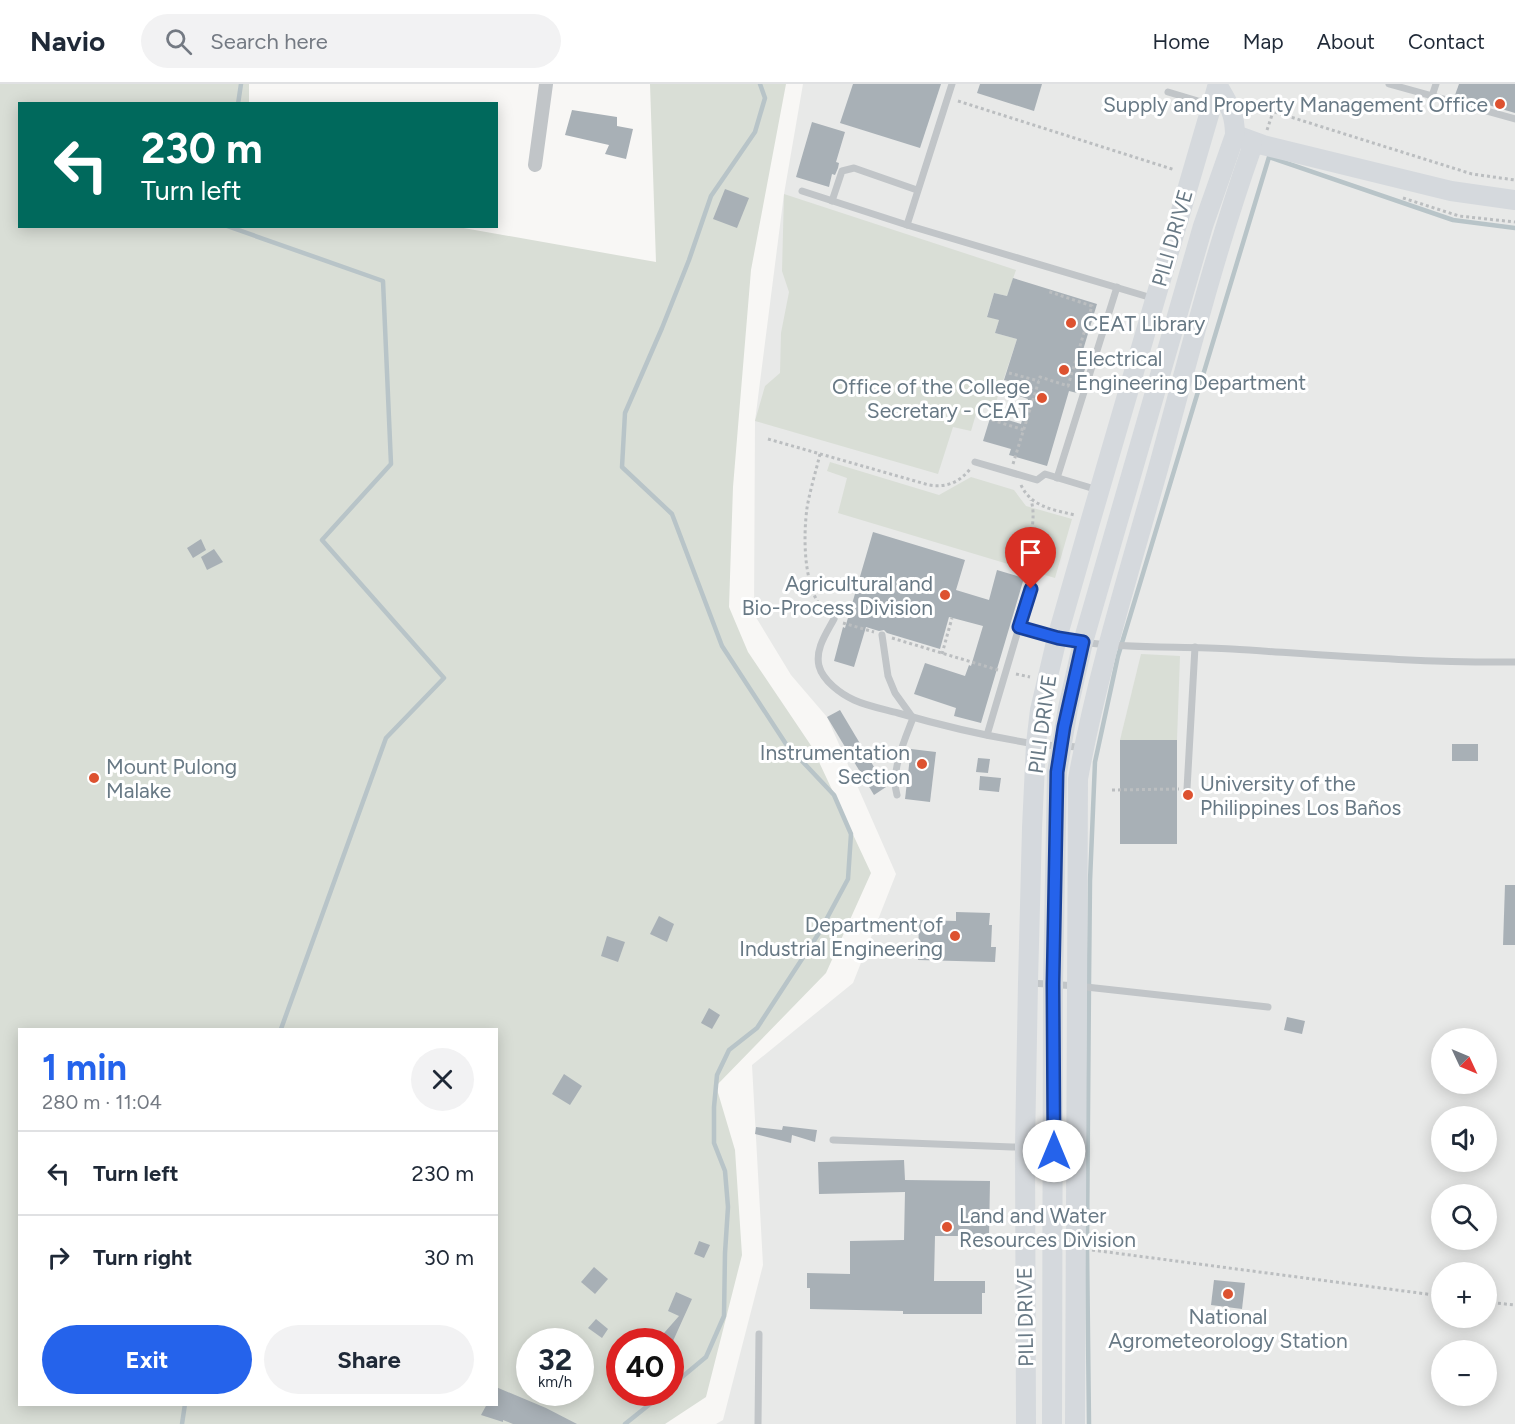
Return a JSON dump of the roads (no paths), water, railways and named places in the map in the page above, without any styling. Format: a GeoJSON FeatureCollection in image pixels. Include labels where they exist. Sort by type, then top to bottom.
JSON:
{"type":"FeatureCollection","features":[{"type":"Feature","properties":{"kind":"street"},"geometry":{"type":"LineString","coordinates":[[535,165],[546,84]]}},
{"type":"Feature","properties":{"kind":"street"},"geometry":{"type":"LineString","coordinates":[[1075,1424],[1081,986],[1077,876],[1078,779],[1109,644],[1225,229],[1251,150],[1218,85]]}},
{"type":"Feature","properties":{"kind":"street","name":"PILI DRIVE"},"geometry":{"type":"LineString","coordinates":[[1026,1424],[1025,1146],[1028,982],[1032,828],[1040,710],[1099,490],[1218,85]]}},
{"type":"Feature","properties":{"kind":"street"},"geometry":{"type":"LineString","coordinates":[[1210,116],[1243,138],[1450,191],[1515,200]]}},
{"type":"Feature","properties":{"kind":"street"},"geometry":{"type":"LineString","coordinates":[[1052,1424],[1053,984],[1057,772],[1060,746],[1083,642],[1203,226],[1243,138]]}},
{"type":"Feature","properties":{"kind":"lane"},"geometry":{"type":"LineString","coordinates":[[907,225],[952,84]]}},
{"type":"Feature","properties":{"kind":"lane"},"geometry":{"type":"LineString","coordinates":[[1389,84],[1515,119]]}},
{"type":"Feature","properties":{"kind":"lane"},"geometry":{"type":"LineString","coordinates":[[1432,96],[1436,84]]}},
{"type":"Feature","properties":{"kind":"lane"},"geometry":{"type":"LineString","coordinates":[[1168,92],[1198,100],[1210,116]]}},
{"type":"Feature","properties":{"kind":"lane"},"geometry":{"type":"LineString","coordinates":[[832,201],[842,171],[854,168],[917,190]]}},
{"type":"Feature","properties":{"kind":"lane"},"geometry":{"type":"LineString","coordinates":[[802,191],[1155,299]]}},
{"type":"Feature","properties":{"kind":"lane"},"geometry":{"type":"LineString","coordinates":[[1057,478],[1117,287]]}},
{"type":"Feature","properties":{"kind":"lane"},"geometry":{"type":"LineString","coordinates":[[975,462],[1037,480],[1045,474],[1099,490]]}},
{"type":"Feature","properties":{"kind":"lane"},"geometry":{"type":"LineString","coordinates":[[987,735],[1033,580]]}},
{"type":"Feature","properties":{"kind":"lane"},"geometry":{"type":"LineString","coordinates":[[834,619],[818,651],[819,667],[825,678],[839,692],[855,700],[913,718],[987,735],[1036,744],[1084,747]]}},
{"type":"Feature","properties":{"kind":"lane"},"geometry":{"type":"LineString","coordinates":[[1019,627],[1058,638],[1132,646],[1195,647],[1458,663],[1515,662]]}},
{"type":"Feature","properties":{"kind":"lane"},"geometry":{"type":"LineString","coordinates":[[882,635],[888,676],[894,693],[913,718]]}},
{"type":"Feature","properties":{"kind":"lane"},"geometry":{"type":"LineString","coordinates":[[1187,789],[1195,647]]}},
{"type":"Feature","properties":{"kind":"lane"},"geometry":{"type":"LineString","coordinates":[[897,795],[894,788],[899,755],[913,718]]}},
{"type":"Feature","properties":{"kind":"lane"},"geometry":{"type":"LineString","coordinates":[[1055,874],[1077,876]]}},
{"type":"Feature","properties":{"kind":"lane"},"geometry":{"type":"LineString","coordinates":[[1028,982],[1268,1007]]}},
{"type":"Feature","properties":{"kind":"lane"},"geometry":{"type":"LineString","coordinates":[[833,1140],[1025,1146]]}},
{"type":"Feature","properties":{"kind":"lane"},"geometry":{"type":"LineString","coordinates":[[758,1424],[759,1334]]}},
{"type":"Feature","properties":{"kind":"waterway"},"geometry":{"type":"LineString","coordinates":[[238,102],[241,84]]}},
{"type":"Feature","properties":{"kind":"waterway"},"geometry":{"type":"LineString","coordinates":[[684,1375],[706,1357],[724,1316],[728,1207],[725,1171],[714,1143],[717,1075],[729,1050],[757,1028],[819,933],[848,879],[851,834],[834,795],[786,744],[722,646],[672,514],[622,467],[625,413],[689,260],[711,196],[755,132],[765,98],[760,84]]}},
{"type":"Feature","properties":{"kind":"waterway"},"geometry":{"type":"LineString","coordinates":[[1089,1424],[1087,1245],[1089,982],[1095,762],[1118,656],[1269,157],[1453,220],[1515,228]]}},
{"type":"Feature","properties":{"kind":"waterway"},"geometry":{"type":"LineString","coordinates":[[233,228],[383,281],[391,464],[322,540],[444,678],[386,738],[281,1028]]}},
{"type":"Feature","properties":{"kind":"waterway"},"geometry":{"type":"LineString","coordinates":[[182,1424],[185,1406]]}},
{"type":"Feature","properties":{"kind":"waterway"},"geometry":{"type":"LineString","coordinates":[[625,1424],[648,1406]]}},
{"type":"Feature","properties":{"kind":"place","name":"Supply and Property Management Office"},"geometry":{"type":"Point","coordinates":[1500,104]}},
{"type":"Feature","properties":{"kind":"place","name":"CEAT Library"},"geometry":{"type":"Point","coordinates":[1071,323]}},
{"type":"Feature","properties":{"kind":"place","name":"Electrical Engineering Department"},"geometry":{"type":"Point","coordinates":[1064,370]}},
{"type":"Feature","properties":{"kind":"place","name":"Office of the College Secretary - CEAT"},"geometry":{"type":"Point","coordinates":[1042,398]}},
{"type":"Feature","properties":{"kind":"place","name":"Agricultural and Bio-Process Division"},"geometry":{"type":"Point","coordinates":[945,595]}},
{"type":"Feature","properties":{"kind":"place","name":"Instrumentation Section"},"geometry":{"type":"Point","coordinates":[922,764]}},
{"type":"Feature","properties":{"kind":"place","name":"Mount Pulong Malake"},"geometry":{"type":"Point","coordinates":[94,778]}},
{"type":"Feature","properties":{"kind":"place","name":"University of the Philippines Los Baños"},"geometry":{"type":"Point","coordinates":[1188,795]}},
{"type":"Feature","properties":{"kind":"place","name":"Department of Industrial Engineering"},"geometry":{"type":"Point","coordinates":[955,936]}},
{"type":"Feature","properties":{"kind":"place","name":"Land and Water Resources Division"},"geometry":{"type":"Point","coordinates":[947,1227]}},
{"type":"Feature","properties":{"kind":"place","name":"National Agrometeorology Station"},"geometry":{"type":"Point","coordinates":[1228,1294]}}]}
